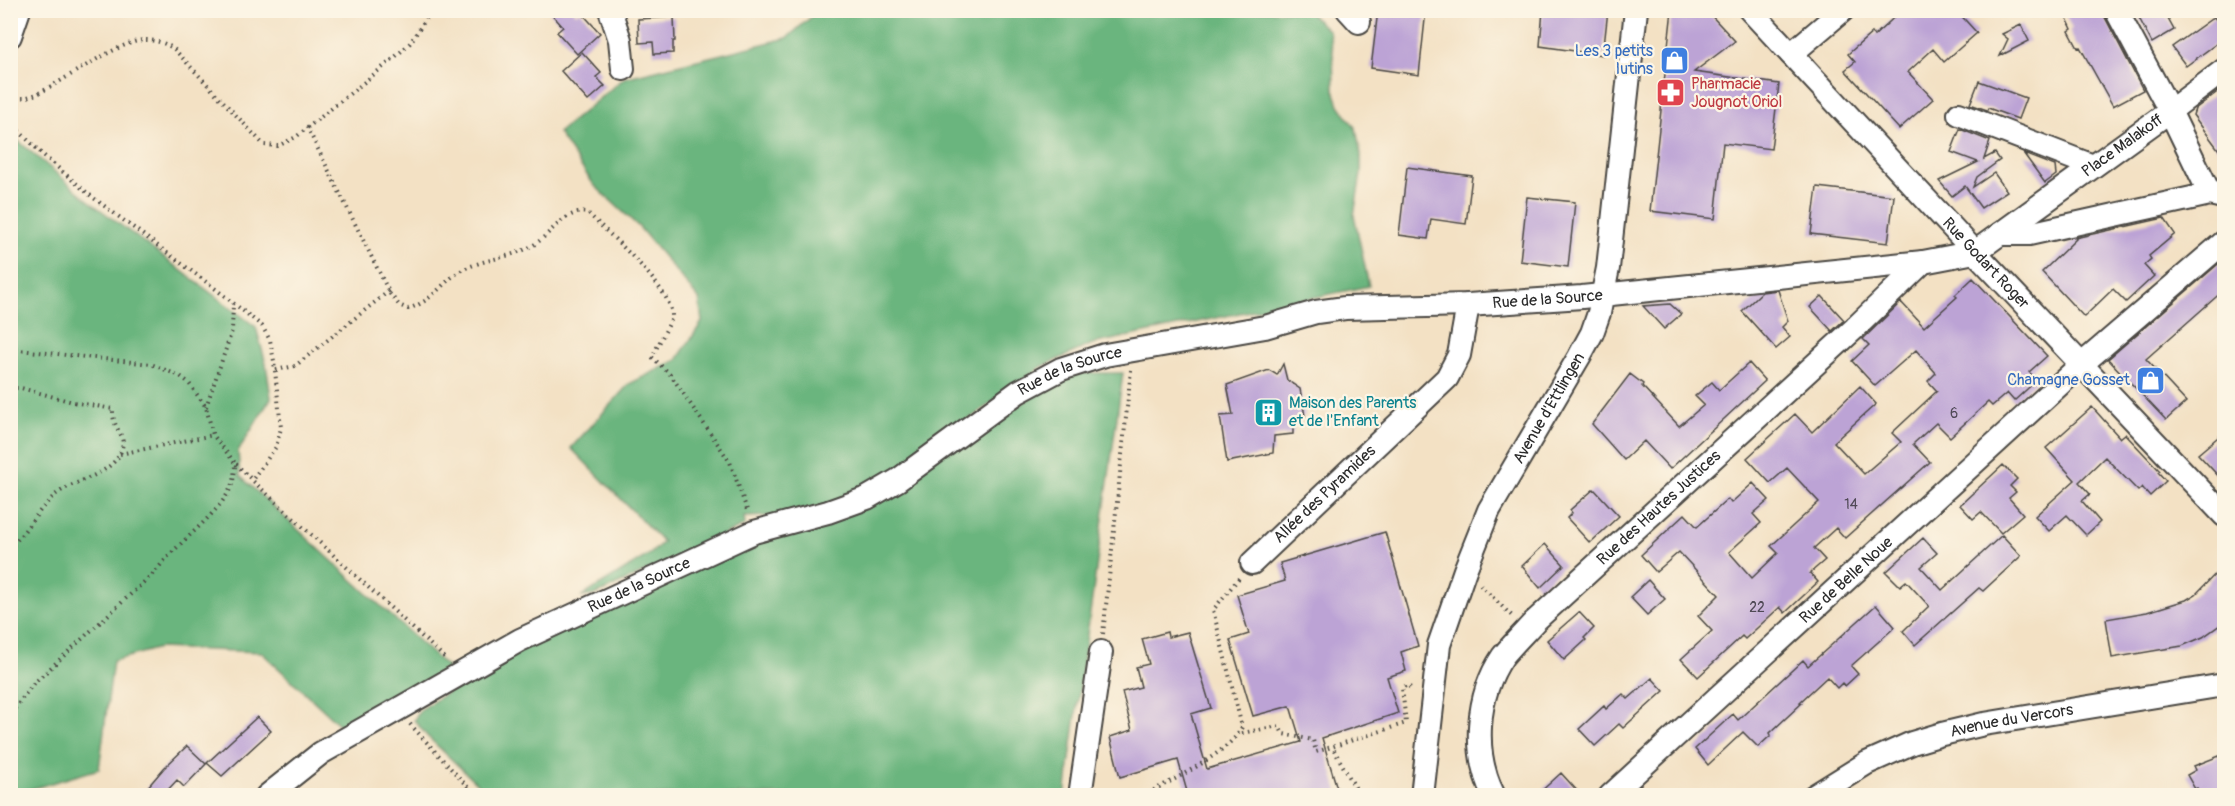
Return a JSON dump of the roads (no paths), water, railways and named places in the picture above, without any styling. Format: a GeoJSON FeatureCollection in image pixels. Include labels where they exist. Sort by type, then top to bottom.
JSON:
{"type":"FeatureCollection","features":[{"type":"Feature","properties":{"kind":"street"},"geometry":{"type":"LineString","coordinates":[[10,36],[19,10]]}},
{"type":"Feature","properties":{"kind":"street"},"geometry":{"type":"LineString","coordinates":[[610,10],[620,40],[623,69]]}},
{"type":"Feature","properties":{"kind":"street","name":"Avenue d'Ettlingen"},"geometry":{"type":"LineString","coordinates":[[1422,795],[1439,645],[1465,570],[1489,510],[1592,333],[1603,295],[1608,268],[1636,10]]}},
{"type":"Feature","properties":{"kind":"street","name":"Rue Godart Roger"},"geometry":{"type":"LineString","coordinates":[[1750,10],[2224,515]]}},
{"type":"Feature","properties":{"kind":"street"},"geometry":{"type":"LineString","coordinates":[[1791,54],[1843,10]]}},
{"type":"Feature","properties":{"kind":"street"},"geometry":{"type":"LineString","coordinates":[[2116,10],[2170,111],[2224,70]]}},
{"type":"Feature","properties":{"kind":"street","name":"Place Malakoff"},"geometry":{"type":"LineString","coordinates":[[1975,252],[2170,111],[2217,196],[2029,234],[2000,234]]}},
{"type":"Feature","properties":{"kind":"street"},"geometry":{"type":"LineString","coordinates":[[1959,114],[2093,166]]}},
{"type":"Feature","properties":{"kind":"street","name":"Rue de Belle Noue"},"geometry":{"type":"LineString","coordinates":[[1610,795],[2082,364],[2224,242]]}},
{"type":"Feature","properties":{"kind":"street","name":"Rue de la Source"},"geometry":{"type":"LineString","coordinates":[[267,795],[321,753],[520,640],[754,532],[828,512],[867,498],[897,480],[1018,392],[1062,369],[1105,355],[1265,327],[1316,312],[1345,308],[1468,305],[1603,295],[1923,262],[1975,252]]}},
{"type":"Feature","properties":{"kind":"street","name":"Rue des Hautes Justices"},"geometry":{"type":"LineString","coordinates":[[1494,795],[1481,759],[1482,714],[1495,670],[1514,644],[1535,621],[1855,328],[1923,262]]}},
{"type":"Feature","properties":{"kind":"street","name":"Allée des Pyramides"},"geometry":{"type":"LineString","coordinates":[[1252,563],[1447,378],[1459,354],[1468,305]]}},
{"type":"Feature","properties":{"kind":"street"},"geometry":{"type":"LineString","coordinates":[[1080,795],[1101,652]]}},
{"type":"Feature","properties":{"kind":"street","name":"Avenue du Vercors"},"geometry":{"type":"LineString","coordinates":[[1814,795],[1867,763],[1912,743],[1942,734],[1984,724],[2224,685]]}},
{"type":"Feature","properties":{"kind":"place","name":"Les 3 petits lutins"},"geometry":{"type":"Point","coordinates":[1674,60]}},
{"type":"Feature","properties":{"kind":"place","name":"Pharmacie Jougnot Oriol"},"geometry":{"type":"Point","coordinates":[1670,93]}},
{"type":"Feature","properties":{"kind":"place","name":"Chamagne Gosset"},"geometry":{"type":"Point","coordinates":[2151,380]}},
{"type":"Feature","properties":{"kind":"place","name":"Maison des Parents et de l'Enfant"},"geometry":{"type":"Point","coordinates":[1268,412]}}]}
